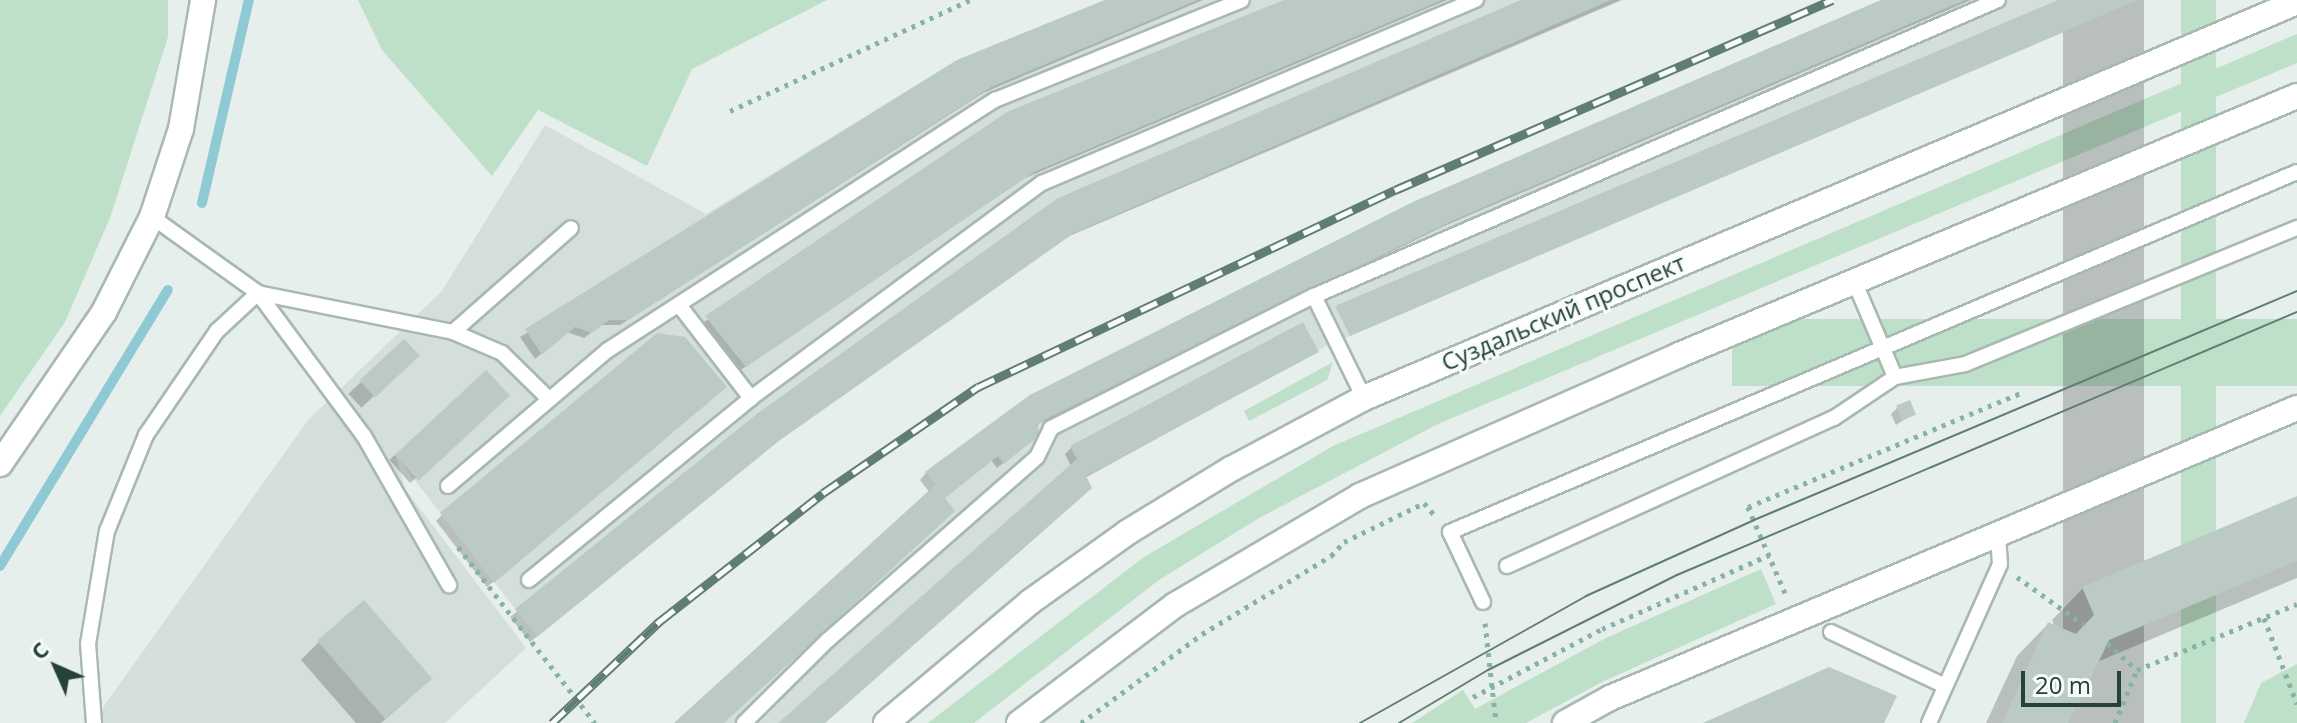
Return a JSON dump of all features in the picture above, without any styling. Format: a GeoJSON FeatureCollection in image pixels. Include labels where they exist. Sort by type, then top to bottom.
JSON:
{"type":"FeatureCollection","features":[{"type":"Feature","properties":{"kind":"main road"},"geometry":{"type":"LineString","coordinates":[[0,464],[104,312],[152,217],[181,129],[203,0]]}},
{"type":"Feature","properties":{"kind":"main road","name":"Суздальский проспект"},"geometry":{"type":"LineString","coordinates":[[886,723],[1030,602],[1128,532],[1364,398],[2297,2]]}},
{"type":"Feature","properties":{"kind":"main road"},"geometry":{"type":"LineString","coordinates":[[1019,723],[1175,605],[1360,496],[2297,96]]}},
{"type":"Feature","properties":{"kind":"main road"},"geometry":{"type":"LineString","coordinates":[[1565,723],[1610,698],[2297,408]]}},
{"type":"Feature","properties":{"kind":"lane"},"geometry":{"type":"LineString","coordinates":[[448,486],[608,350],[995,100],[1242,0]]}},
{"type":"Feature","properties":{"kind":"lane"},"geometry":{"type":"LineString","coordinates":[[529,580],[751,398],[1042,183],[1476,0]]}},
{"type":"Feature","properties":{"kind":"lane"},"geometry":{"type":"LineString","coordinates":[[744,723],[828,640],[1037,457],[1051,428],[1314,296],[1998,0]]}},
{"type":"Feature","properties":{"kind":"lane"},"geometry":{"type":"LineString","coordinates":[[1483,602],[1450,532],[2297,172]]}},
{"type":"Feature","properties":{"kind":"lane"},"geometry":{"type":"LineString","coordinates":[[152,217],[258,293],[364,436],[449,585]]}},
{"type":"Feature","properties":{"kind":"lane"},"geometry":{"type":"LineString","coordinates":[[453,332],[571,228]]}},
{"type":"Feature","properties":{"kind":"lane"},"geometry":{"type":"LineString","coordinates":[[1507,566],[1834,418],[1895,377],[1965,364],[2297,228]]}},
{"type":"Feature","properties":{"kind":"lane"},"geometry":{"type":"LineString","coordinates":[[1855,283],[1895,377]]}},
{"type":"Feature","properties":{"kind":"lane"},"geometry":{"type":"LineString","coordinates":[[258,293],[453,332],[502,353],[549,399]]}},
{"type":"Feature","properties":{"kind":"lane"},"geometry":{"type":"LineString","coordinates":[[94,723],[88,644],[107,531],[146,435],[217,331],[258,293]]}},
{"type":"Feature","properties":{"kind":"lane"},"geometry":{"type":"LineString","coordinates":[[1314,296],[1364,398]]}},
{"type":"Feature","properties":{"kind":"lane"},"geometry":{"type":"LineString","coordinates":[[679,305],[751,398]]}},
{"type":"Feature","properties":{"kind":"lane"},"geometry":{"type":"LineString","coordinates":[[1929,723],[2000,564],[1998,535]]}},
{"type":"Feature","properties":{"kind":"lane"},"geometry":{"type":"LineString","coordinates":[[1831,632],[1945,686]]}},
{"type":"Feature","properties":{"kind":"path"},"geometry":{"type":"LineString","coordinates":[[730,111],[970,0]]}},
{"type":"Feature","properties":{"kind":"path"},"geometry":{"type":"LineString","coordinates":[[1789,601],[1748,507],[2025,391]]}},
{"type":"Feature","properties":{"kind":"path"},"geometry":{"type":"LineString","coordinates":[[1081,723],[1202,634],[1331,556],[1344,542],[1424,503],[1450,532]]}},
{"type":"Feature","properties":{"kind":"path"},"geometry":{"type":"LineString","coordinates":[[1473,697],[1602,629],[1769,555]]}},
{"type":"Feature","properties":{"kind":"path"},"geometry":{"type":"LineString","coordinates":[[2000,564],[2084,625]]}},
{"type":"Feature","properties":{"kind":"path"},"geometry":{"type":"LineString","coordinates":[[1483,602],[1489,689],[1496,723]]}},
{"type":"Feature","properties":{"kind":"path"},"geometry":{"type":"LineString","coordinates":[[2115,723],[2137,670],[2297,604]]}},
{"type":"Feature","properties":{"kind":"path"},"geometry":{"type":"LineString","coordinates":[[2264,618],[2297,704]]}},
{"type":"Feature","properties":{"kind":"path"},"geometry":{"type":"LineString","coordinates":[[2107,643],[2137,670]]}},
{"type":"Feature","properties":{"kind":"path"},"geometry":{"type":"LineString","coordinates":[[537,654],[595,723]]}},
{"type":"Feature","properties":{"kind":"shaded area"},"geometry":{"type":"Polygon","coordinates":[[[1105,0],[1620,0],[1074,233],[780,440],[537,637],[396,456],[405,489],[526,648],[445,723],[92,723],[309,419],[442,291],[545,125],[706,214],[957,60],[1105,0]]]}},
{"type":"Feature","properties":{"kind":"shaded area"},"geometry":{"type":"Polygon","coordinates":[[[1881,0],[2139,0],[1326,346],[1086,476],[1092,488],[825,723],[674,723],[935,486],[925,472],[1030,395],[1413,202],[1881,0]]]}},
{"type":"Feature","properties":{"kind":"green space"},"geometry":{"type":"Polygon","coordinates":[[[0,0],[168,0],[168,37],[110,218],[65,322],[0,416],[0,0]]]}},
{"type":"Feature","properties":{"kind":"green space"},"geometry":{"type":"Polygon","coordinates":[[[358,0],[827,0],[692,69],[647,166],[538,110],[492,176],[382,50],[358,0]]]}},
{"type":"Feature","properties":{"kind":"green space"},"geometry":{"type":"Polygon","coordinates":[[[2181,0],[2216,0],[2216,723],[2181,723],[2181,0]]]}},
{"type":"Feature","properties":{"kind":"green space"},"geometry":{"type":"Polygon","coordinates":[[[2297,34],[2297,63],[1438,424],[1259,518],[1159,580],[974,723],[928,723],[1144,557],[1333,446],[2297,34]]]}},
{"type":"Feature","properties":{"kind":"green space"},"geometry":{"type":"Polygon","coordinates":[[[1732,319],[2297,319],[2297,386],[1732,386],[1732,319]]]}},
{"type":"Feature","properties":{"kind":"green space"},"geometry":{"type":"Polygon","coordinates":[[[1333,362],[1327,380],[1249,421],[1244,411],[1333,362]]]}},
{"type":"Feature","properties":{"kind":"green space"},"geometry":{"type":"Polygon","coordinates":[[[1761,569],[1776,604],[1602,682],[1526,723],[1412,723],[1463,690],[1475,709],[1606,638],[1761,569]]]}},
{"type":"Feature","properties":{"kind":"green space"},"geometry":{"type":"Polygon","coordinates":[[[2297,664],[2297,723],[2244,723],[2261,683],[2297,664]]]}},
{"type":"Feature","properties":{"kind":"building"},"geometry":{"type":"Polygon","coordinates":[[[1105,0],[1198,0],[991,87],[628,320],[609,320],[592,333],[575,327],[542,355],[525,329],[957,60],[1105,0]]]}},
{"type":"Feature","properties":{"kind":"building"},"geometry":{"type":"Polygon","coordinates":[[[1284,0],[1442,0],[1034,172],[746,367],[705,316],[1007,112],[1284,0]]]}},
{"type":"Feature","properties":{"kind":"building"},"geometry":{"type":"Polygon","coordinates":[[[1521,0],[1611,0],[1074,233],[780,440],[537,637],[515,609],[758,413],[1058,198],[1521,0]]]}},
{"type":"Feature","properties":{"kind":"building"},"geometry":{"type":"Polygon","coordinates":[[[1881,0],[1965,0],[1452,221],[1046,419],[1036,425],[1041,434],[1004,464],[998,456],[945,498],[955,511],[724,723],[674,723],[935,485],[925,472],[1030,395],[1413,202],[1881,0]]]}},
{"type":"Feature","properties":{"kind":"building"},"geometry":{"type":"Polygon","coordinates":[[[2058,0],[2139,0],[1350,336],[1335,306],[2058,0]]]}},
{"type":"Feature","properties":{"kind":"building"},"geometry":{"type":"Polygon","coordinates":[[[1303,322],[1319,352],[1086,476],[1092,488],[825,723],[778,723],[1077,459],[1070,446],[1303,322]]]}},
{"type":"Feature","properties":{"kind":"building"},"geometry":{"type":"Polygon","coordinates":[[[657,333],[685,337],[727,387],[494,583],[440,513],[657,333]]]}},
{"type":"Feature","properties":{"kind":"building"},"geometry":{"type":"Polygon","coordinates":[[[404,339],[420,356],[375,397],[359,381],[404,339]]]}},
{"type":"Feature","properties":{"kind":"building"},"geometry":{"type":"Polygon","coordinates":[[[486,370],[510,396],[418,481],[395,455],[486,370]]]}},
{"type":"Feature","properties":{"kind":"building"},"geometry":{"type":"Polygon","coordinates":[[[1910,400],[1916,415],[1902,420],[1896,406],[1910,400]]]}},
{"type":"Feature","properties":{"kind":"building"},"geometry":{"type":"Polygon","coordinates":[[[2297,496],[2297,561],[2109,640],[2069,723],[2002,723],[2048,622],[2076,634],[2094,615],[2082,587],[2297,496]]]}},
{"type":"Feature","properties":{"kind":"building"},"geometry":{"type":"Polygon","coordinates":[[[364,600],[432,678],[385,719],[317,641],[364,600]]]}},
{"type":"Feature","properties":{"kind":"building"},"geometry":{"type":"Polygon","coordinates":[[[1829,667],[1897,696],[1884,723],[1703,723],[1829,667]]]}},
{"type":"Feature","properties":{"kind":"waterway"},"geometry":{"type":"LineString","coordinates":[[202,203],[249,0]]}},
{"type":"Feature","properties":{"kind":"waterway"},"geometry":{"type":"LineString","coordinates":[[0,566],[168,290]]}},
{"type":"Feature","properties":{"kind":"tram line"},"geometry":{"type":"LineString","coordinates":[[1360,723],[1586,596],[1754,520],[2297,291]]}},
{"type":"Feature","properties":{"kind":"tram line"},"geometry":{"type":"LineString","coordinates":[[1399,723],[1488,670],[1677,575],[2297,312]]}},
{"type":"Feature","properties":{"kind":"railway"},"geometry":{"type":"LineString","coordinates":[[552,723],[660,621],[823,493],[978,387],[1395,190],[1832,0]]}}]}
